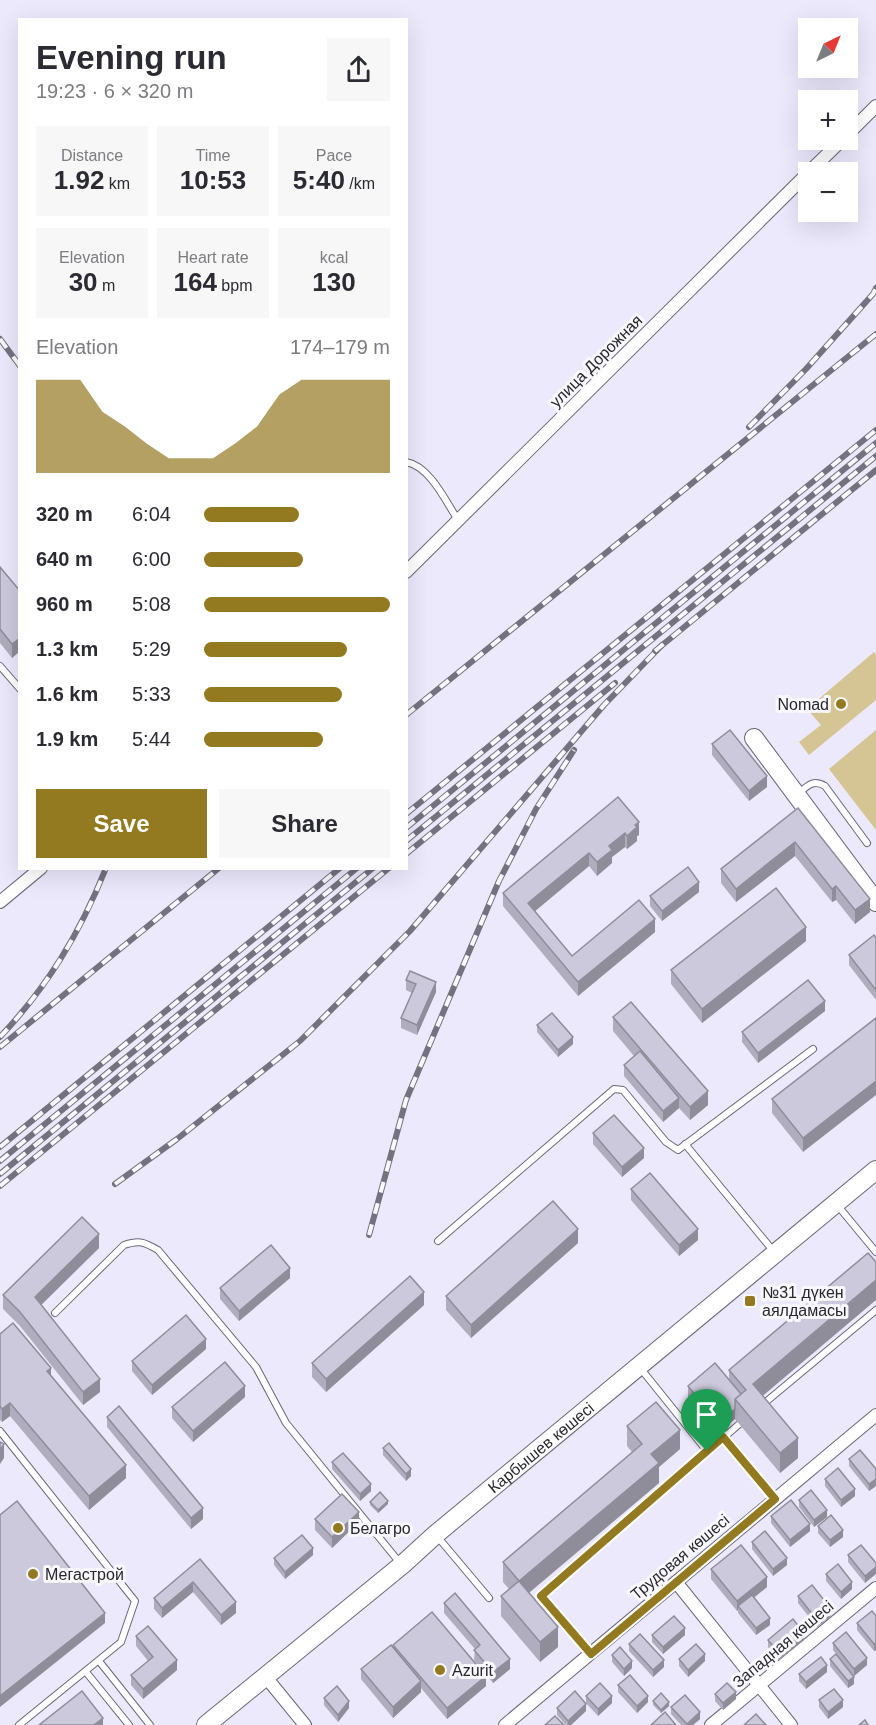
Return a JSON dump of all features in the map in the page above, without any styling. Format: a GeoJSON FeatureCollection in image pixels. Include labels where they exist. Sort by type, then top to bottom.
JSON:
{"type":"FeatureCollection","features":[{"type":"Feature","properties":{"kind":"main road"},"geometry":{"type":"LineString","coordinates":[[754,738],[873,892]]}},
{"type":"Feature","properties":{"kind":"main road","name":"Карбышев көшесі"},"geometry":{"type":"LineString","coordinates":[[206,1725],[402,1565],[436,1534],[876,1170]]}},
{"type":"Feature","properties":{"kind":"street"},"geometry":{"type":"LineString","coordinates":[[858,124],[876,106]]}},
{"type":"Feature","properties":{"kind":"street","name":"улица Дорожная"},"geometry":{"type":"LineString","coordinates":[[820,162],[832,150]]}},
{"type":"Feature","properties":{"kind":"street","name":"улица Дорожная"},"geometry":{"type":"LineString","coordinates":[[408,570],[798,184]]}},
{"type":"Feature","properties":{"kind":"street"},"geometry":{"type":"LineString","coordinates":[[0,902],[39,870]]}},
{"type":"Feature","properties":{"kind":"street","name":"Трудовая көшесі"},"geometry":{"type":"LineString","coordinates":[[505,1725],[876,1415]]}},
{"type":"Feature","properties":{"kind":"street"},"geometry":{"type":"LineString","coordinates":[[676,1582],[791,1725]]}},
{"type":"Feature","properties":{"kind":"street","name":"Западная көшесі"},"geometry":{"type":"LineString","coordinates":[[711,1725],[876,1588]]}},
{"type":"Feature","properties":{"kind":"street"},"geometry":{"type":"LineString","coordinates":[[265,1676],[305,1725]]}},
{"type":"Feature","properties":{"kind":"lane"},"geometry":{"type":"LineString","coordinates":[[408,462],[430,476],[458,521]]}},
{"type":"Feature","properties":{"kind":"lane"},"geometry":{"type":"LineString","coordinates":[[0,666],[18,687]]}},
{"type":"Feature","properties":{"kind":"lane"},"geometry":{"type":"LineString","coordinates":[[796,795],[811,783],[819,782],[825,786],[867,843]]}},
{"type":"Feature","properties":{"kind":"lane"},"geometry":{"type":"LineString","coordinates":[[438,1241],[614,1089],[623,1090],[666,1143],[678,1150],[813,1049]]}},
{"type":"Feature","properties":{"kind":"lane"},"geometry":{"type":"LineString","coordinates":[[686,1144],[776,1253]]}},
{"type":"Feature","properties":{"kind":"lane"},"geometry":{"type":"LineString","coordinates":[[836,1203],[876,1252]]}},
{"type":"Feature","properties":{"kind":"lane"},"geometry":{"type":"LineString","coordinates":[[55,1313],[124,1245],[135,1241],[158,1250],[256,1367],[286,1423],[402,1565]]}},
{"type":"Feature","properties":{"kind":"lane"},"geometry":{"type":"LineString","coordinates":[[757,1409],[876,1310]]}},
{"type":"Feature","properties":{"kind":"lane"},"geometry":{"type":"LineString","coordinates":[[638,1367],[707,1451]]}},
{"type":"Feature","properties":{"kind":"lane"},"geometry":{"type":"LineString","coordinates":[[591,1654],[541,1596],[748,1417]]}},
{"type":"Feature","properties":{"kind":"lane"},"geometry":{"type":"LineString","coordinates":[[0,1431],[135,1601],[121,1642],[19,1725]]}},
{"type":"Feature","properties":{"kind":"lane"},"geometry":{"type":"LineString","coordinates":[[723,1437],[775,1499]]}},
{"type":"Feature","properties":{"kind":"lane"},"geometry":{"type":"LineString","coordinates":[[436,1534],[489,1598]]}},
{"type":"Feature","properties":{"kind":"lane"},"geometry":{"type":"LineString","coordinates":[[99,1661],[150,1725]]}},
{"type":"Feature","properties":{"kind":"lane"},"geometry":{"type":"LineString","coordinates":[[86,1672],[129,1725]]}},
{"type":"Feature","properties":{"kind":"shaded area","name":"Nomad"},"geometry":{"type":"Polygon","coordinates":[[[874,652],[876,655],[876,700],[809,755],[799,742],[821,725],[807,709],[874,652]]]}},
{"type":"Feature","properties":{"kind":"shaded area","name":"Nomad"},"geometry":{"type":"Polygon","coordinates":[[[876,730],[876,830],[829,769],[876,730]]]}},
{"type":"Feature","properties":{"kind":"building"},"geometry":{"type":"Polygon","coordinates":[[[0,567],[18,589],[18,640],[12,644],[0,629],[0,567]]]}},
{"type":"Feature","properties":{"kind":"building"},"geometry":{"type":"Polygon","coordinates":[[[730,730],[767,776],[749,791],[712,744],[730,730]]]}},
{"type":"Feature","properties":{"kind":"building"},"geometry":{"type":"Polygon","coordinates":[[[618,797],[639,822],[635,825],[637,827],[627,836],[625,833],[609,846],[612,850],[597,862],[589,853],[528,903],[572,956],[639,900],[655,919],[578,982],[503,893],[618,797]]]}},
{"type":"Feature","properties":{"kind":"building"},"geometry":{"type":"Polygon","coordinates":[[[798,808],[870,899],[855,910],[836,886],[832,889],[795,842],[736,889],[721,869],[798,808]]]}},
{"type":"Feature","properties":{"kind":"building"},"geometry":{"type":"Polygon","coordinates":[[[688,867],[699,882],[662,911],[650,896],[688,867]]]}},
{"type":"Feature","properties":{"kind":"building"},"geometry":{"type":"Polygon","coordinates":[[[776,888],[806,927],[702,1009],[671,970],[776,888]]]}},
{"type":"Feature","properties":{"kind":"building"},"geometry":{"type":"Polygon","coordinates":[[[874,935],[876,938],[876,990],[849,955],[874,935]]]}},
{"type":"Feature","properties":{"kind":"building"},"geometry":{"type":"Polygon","coordinates":[[[410,971],[436,982],[417,1025],[401,1018],[416,984],[406,980],[410,971]]]}},
{"type":"Feature","properties":{"kind":"building"},"geometry":{"type":"Polygon","coordinates":[[[808,980],[825,1001],[758,1053],[742,1032],[808,980]]]}},
{"type":"Feature","properties":{"kind":"building"},"geometry":{"type":"Polygon","coordinates":[[[631,1002],[708,1091],[690,1107],[613,1017],[631,1002]]]}},
{"type":"Feature","properties":{"kind":"building"},"geometry":{"type":"Polygon","coordinates":[[[552,1013],[573,1037],[558,1050],[537,1025],[552,1013]]]}},
{"type":"Feature","properties":{"kind":"building"},"geometry":{"type":"Polygon","coordinates":[[[876,1018],[876,1081],[803,1138],[772,1099],[876,1018]]]}},
{"type":"Feature","properties":{"kind":"building"},"geometry":{"type":"Polygon","coordinates":[[[640,1051],[679,1098],[663,1111],[624,1065],[640,1051]]]}},
{"type":"Feature","properties":{"kind":"building"},"geometry":{"type":"Polygon","coordinates":[[[614,1115],[644,1148],[622,1167],[593,1133],[614,1115]]]}},
{"type":"Feature","properties":{"kind":"building"},"geometry":{"type":"Polygon","coordinates":[[[650,1173],[698,1229],[679,1245],[631,1189],[650,1173]]]}},
{"type":"Feature","properties":{"kind":"building"},"geometry":{"type":"Polygon","coordinates":[[[553,1201],[578,1229],[471,1325],[446,1296],[553,1201]]]}},
{"type":"Feature","properties":{"kind":"building"},"geometry":{"type":"Polygon","coordinates":[[[82,1217],[99,1234],[35,1297],[100,1379],[83,1392],[20,1312],[3,1295],[82,1217]]]}},
{"type":"Feature","properties":{"kind":"building"},"geometry":{"type":"Polygon","coordinates":[[[271,1245],[290,1268],[239,1311],[220,1288],[271,1245]]]}},
{"type":"Feature","properties":{"kind":"building"},"geometry":{"type":"Polygon","coordinates":[[[868,1253],[876,1262],[876,1280],[753,1384],[798,1438],[780,1453],[735,1399],[746,1390],[729,1370],[868,1253]]]}},
{"type":"Feature","properties":{"kind":"building"},"geometry":{"type":"Polygon","coordinates":[[[410,1276],[424,1292],[326,1379],[312,1363],[410,1276]]]}},
{"type":"Feature","properties":{"kind":"building"},"geometry":{"type":"Polygon","coordinates":[[[186,1315],[206,1339],[152,1385],[132,1361],[186,1315]]]}},
{"type":"Feature","properties":{"kind":"building"},"geometry":{"type":"Polygon","coordinates":[[[13,1323],[51,1368],[47,1371],[126,1465],[89,1496],[10,1403],[2,1409],[0,1406],[0,1334],[13,1323]]]}},
{"type":"Feature","properties":{"kind":"building"},"geometry":{"type":"Polygon","coordinates":[[[225,1362],[245,1386],[193,1431],[172,1407],[225,1362]]]}},
{"type":"Feature","properties":{"kind":"building"},"geometry":{"type":"Polygon","coordinates":[[[715,1363],[741,1394],[735,1399],[735,1409],[718,1423],[688,1386],[715,1363]]]}},
{"type":"Feature","properties":{"kind":"building"},"geometry":{"type":"Polygon","coordinates":[[[656,1402],[680,1430],[651,1454],[659,1463],[519,1581],[503,1562],[642,1444],[627,1426],[656,1402]]]}},
{"type":"Feature","properties":{"kind":"building"},"geometry":{"type":"Polygon","coordinates":[[[119,1406],[203,1508],[191,1518],[107,1417],[119,1406]]]}},
{"type":"Feature","properties":{"kind":"building"},"geometry":{"type":"Polygon","coordinates":[[[389,1443],[411,1469],[406,1474],[383,1448],[389,1443]]]}},
{"type":"Feature","properties":{"kind":"building"},"geometry":{"type":"Polygon","coordinates":[[[860,1450],[876,1469],[876,1479],[869,1484],[849,1459],[860,1450]]]}},
{"type":"Feature","properties":{"kind":"building"},"geometry":{"type":"Polygon","coordinates":[[[343,1453],[371,1484],[360,1494],[332,1462],[343,1453]]]}},
{"type":"Feature","properties":{"kind":"building"},"geometry":{"type":"Polygon","coordinates":[[[838,1468],[855,1489],[841,1500],[825,1479],[838,1468]]]}},
{"type":"Feature","properties":{"kind":"building"},"geometry":{"type":"Polygon","coordinates":[[[811,1490],[827,1510],[814,1520],[799,1500],[811,1490]]]}},
{"type":"Feature","properties":{"kind":"building"},"geometry":{"type":"Polygon","coordinates":[[[380,1492],[388,1501],[378,1510],[370,1502],[380,1492]]]}},
{"type":"Feature","properties":{"kind":"building"},"geometry":{"type":"Polygon","coordinates":[[[342,1494],[359,1512],[332,1537],[315,1519],[342,1494]]]}},
{"type":"Feature","properties":{"kind":"building"},"geometry":{"type":"Polygon","coordinates":[[[791,1500],[810,1524],[790,1540],[771,1516],[791,1500]]]}},
{"type":"Feature","properties":{"kind":"building","name":"Мегастрой"},"geometry":{"type":"Polygon","coordinates":[[[17,1501],[105,1613],[0,1696],[0,1515],[17,1501]]]}},
{"type":"Feature","properties":{"kind":"building"},"geometry":{"type":"Polygon","coordinates":[[[831,1515],[843,1530],[830,1540],[818,1526],[831,1515]]]}},
{"type":"Feature","properties":{"kind":"building"},"geometry":{"type":"Polygon","coordinates":[[[765,1531],[787,1558],[773,1569],[752,1542],[765,1531]]]}},
{"type":"Feature","properties":{"kind":"building"},"geometry":{"type":"Polygon","coordinates":[[[302,1535],[313,1548],[285,1572],[274,1558],[302,1535]]]}},
{"type":"Feature","properties":{"kind":"building"},"geometry":{"type":"Polygon","coordinates":[[[741,1545],[767,1577],[737,1601],[711,1569],[741,1545]]]}},
{"type":"Feature","properties":{"kind":"building"},"geometry":{"type":"Polygon","coordinates":[[[861,1545],[876,1563],[876,1567],[865,1576],[848,1555],[861,1545]]]}},
{"type":"Feature","properties":{"kind":"building"},"geometry":{"type":"Polygon","coordinates":[[[200,1559],[236,1602],[221,1615],[193,1582],[162,1608],[154,1598],[200,1559]]]}},
{"type":"Feature","properties":{"kind":"building"},"geometry":{"type":"Polygon","coordinates":[[[838,1564],[852,1582],[841,1592],[826,1574],[838,1564]]]}},
{"type":"Feature","properties":{"kind":"building"},"geometry":{"type":"Polygon","coordinates":[[[519,1581],[558,1627],[540,1642],[501,1596],[519,1581]]]}},
{"type":"Feature","properties":{"kind":"building"},"geometry":{"type":"Polygon","coordinates":[[[812,1585],[831,1609],[817,1620],[798,1596],[812,1585]]]}},
{"type":"Feature","properties":{"kind":"building"},"geometry":{"type":"Polygon","coordinates":[[[455,1593],[510,1659],[493,1672],[474,1650],[480,1645],[444,1603],[455,1593]]]}},
{"type":"Feature","properties":{"kind":"building"},"geometry":{"type":"Polygon","coordinates":[[[752,1595],[770,1618],[756,1628],[738,1606],[752,1595]]]}},
{"type":"Feature","properties":{"kind":"building"},"geometry":{"type":"Polygon","coordinates":[[[872,1611],[876,1616],[876,1643],[874,1644],[857,1623],[872,1611]]]}},
{"type":"Feature","properties":{"kind":"building","name":"Azurit"},"geometry":{"type":"Polygon","coordinates":[[[432,1612],[486,1676],[447,1708],[393,1645],[432,1612]]]}},
{"type":"Feature","properties":{"kind":"building"},"geometry":{"type":"Polygon","coordinates":[[[674,1616],[685,1628],[663,1647],[652,1635],[674,1616]]]}},
{"type":"Feature","properties":{"kind":"building"},"geometry":{"type":"Polygon","coordinates":[[[793,1619],[804,1633],[779,1653],[768,1640],[793,1619]]]}},
{"type":"Feature","properties":{"kind":"building"},"geometry":{"type":"Polygon","coordinates":[[[148,1626],[177,1660],[143,1689],[131,1675],[153,1657],[136,1636],[148,1626]]]}},
{"type":"Feature","properties":{"kind":"building"},"geometry":{"type":"Polygon","coordinates":[[[846,1632],[867,1658],[854,1669],[833,1643],[846,1632]]]}},
{"type":"Feature","properties":{"kind":"building"},"geometry":{"type":"Polygon","coordinates":[[[640,1634],[664,1660],[653,1670],[629,1644],[640,1634]]]}},
{"type":"Feature","properties":{"kind":"building"},"geometry":{"type":"Polygon","coordinates":[[[696,1644],[705,1654],[688,1670],[679,1659],[696,1644]]]}},
{"type":"Feature","properties":{"kind":"building"},"geometry":{"type":"Polygon","coordinates":[[[391,1645],[421,1681],[393,1707],[361,1669],[391,1645]]]}},
{"type":"Feature","properties":{"kind":"building"},"geometry":{"type":"Polygon","coordinates":[[[620,1647],[632,1661],[624,1669],[612,1655],[620,1647]]]}},
{"type":"Feature","properties":{"kind":"building"},"geometry":{"type":"Polygon","coordinates":[[[836,1654],[854,1677],[848,1681],[830,1659],[836,1654]]]}},
{"type":"Feature","properties":{"kind":"building"},"geometry":{"type":"Polygon","coordinates":[[[821,1657],[827,1665],[806,1682],[799,1674],[821,1657]]]}},
{"type":"Feature","properties":{"kind":"building"},"geometry":{"type":"Polygon","coordinates":[[[630,1675],[648,1696],[637,1706],[618,1685],[630,1675]]]}},
{"type":"Feature","properties":{"kind":"building"},"geometry":{"type":"Polygon","coordinates":[[[600,1683],[612,1696],[598,1709],[586,1696],[600,1683]]]}},
{"type":"Feature","properties":{"kind":"building"},"geometry":{"type":"Polygon","coordinates":[[[727,1683],[736,1692],[723,1703],[715,1694],[727,1683]]]}},
{"type":"Feature","properties":{"kind":"building"},"geometry":{"type":"Polygon","coordinates":[[[337,1686],[349,1701],[338,1715],[324,1698],[337,1686]]]}},
{"type":"Feature","properties":{"kind":"building"},"geometry":{"type":"Polygon","coordinates":[[[834,1689],[843,1700],[828,1712],[819,1700],[834,1689]]]}},
{"type":"Feature","properties":{"kind":"building"},"geometry":{"type":"Polygon","coordinates":[[[82,1691],[103,1718],[94,1725],[39,1725],[82,1691]]]}},
{"type":"Feature","properties":{"kind":"building"},"geometry":{"type":"Polygon","coordinates":[[[575,1691],[586,1704],[568,1721],[557,1708],[575,1691]]]}},
{"type":"Feature","properties":{"kind":"building"},"geometry":{"type":"Polygon","coordinates":[[[661,1693],[669,1702],[661,1710],[653,1701],[661,1693]]]}},
{"type":"Feature","properties":{"kind":"building"},"geometry":{"type":"Polygon","coordinates":[[[685,1695],[700,1712],[687,1724],[671,1707],[685,1695]]]}},
{"type":"Feature","properties":{"kind":"building"},"geometry":{"type":"Polygon","coordinates":[[[665,1712],[676,1725],[651,1725],[665,1712]]]}},
{"type":"Feature","properties":{"kind":"building"},"geometry":{"type":"Polygon","coordinates":[[[756,1714],[766,1725],[744,1725],[756,1714]]]}},
{"type":"Feature","properties":{"kind":"building"},"geometry":{"type":"Polygon","coordinates":[[[555,1716],[564,1725],[545,1725],[555,1716]]]}},
{"type":"Feature","properties":{"kind":"railway"},"geometry":{"type":"LineString","coordinates":[[749,427],[806,369],[876,288]]}},
{"type":"Feature","properties":{"kind":"railway"},"geometry":{"type":"LineString","coordinates":[[408,713],[876,334]]}},
{"type":"Feature","properties":{"kind":"railway"},"geometry":{"type":"LineString","coordinates":[[0,339],[18,363]]}},
{"type":"Feature","properties":{"kind":"railway"},"geometry":{"type":"LineString","coordinates":[[408,812],[876,430]]}},
{"type":"Feature","properties":{"kind":"railway"},"geometry":{"type":"LineString","coordinates":[[408,826],[876,443]]}},
{"type":"Feature","properties":{"kind":"railway"},"geometry":{"type":"LineString","coordinates":[[408,839],[876,456]]}},
{"type":"Feature","properties":{"kind":"railway"},"geometry":{"type":"LineString","coordinates":[[655,651],[876,470]]}},
{"type":"Feature","properties":{"kind":"railway"},"geometry":{"type":"LineString","coordinates":[[115,1184],[177,1139],[300,1041],[410,931],[604,705],[662,645]]}},
{"type":"Feature","properties":{"kind":"railway"},"geometry":{"type":"LineString","coordinates":[[408,852],[615,683]]}},
{"type":"Feature","properties":{"kind":"railway"},"geometry":{"type":"LineString","coordinates":[[369,1235],[406,1100],[499,881],[536,809],[574,750]]}},
{"type":"Feature","properties":{"kind":"railway"},"geometry":{"type":"LineString","coordinates":[[0,1037],[33,998],[61,958],[74,937],[105,870]]}},
{"type":"Feature","properties":{"kind":"railway"},"geometry":{"type":"LineString","coordinates":[[0,1047],[217,870]]}},
{"type":"Feature","properties":{"kind":"railway"},"geometry":{"type":"LineString","coordinates":[[0,1147],[338,870]]}},
{"type":"Feature","properties":{"kind":"railway"},"geometry":{"type":"LineString","coordinates":[[0,1161],[355,870]]}},
{"type":"Feature","properties":{"kind":"railway"},"geometry":{"type":"LineString","coordinates":[[0,1174],[371,870]]}},
{"type":"Feature","properties":{"kind":"railway"},"geometry":{"type":"LineString","coordinates":[[0,1186],[387,870]]}},
{"type":"Feature","properties":{"kind":"place","name":"Nomad"},"geometry":{"type":"Point","coordinates":[841,704]}},
{"type":"Feature","properties":{"kind":"place","name":"№31 дүкен аялдамасы"},"geometry":{"type":"Point","coordinates":[750,1301]}},
{"type":"Feature","properties":{"kind":"place","name":"Белагро"},"geometry":{"type":"Point","coordinates":[338,1528]}},
{"type":"Feature","properties":{"kind":"place","name":"Мегастрой"},"geometry":{"type":"Point","coordinates":[33,1574]}},
{"type":"Feature","properties":{"kind":"place","name":"Azurit"},"geometry":{"type":"Point","coordinates":[440,1670]}},
{"type":"Feature","properties":{"kind":"route"},"geometry":{"type":"LineString","coordinates":[[723,1437],[775,1499],[591,1654],[541,1596],[707,1451],[723,1437]]}}]}
